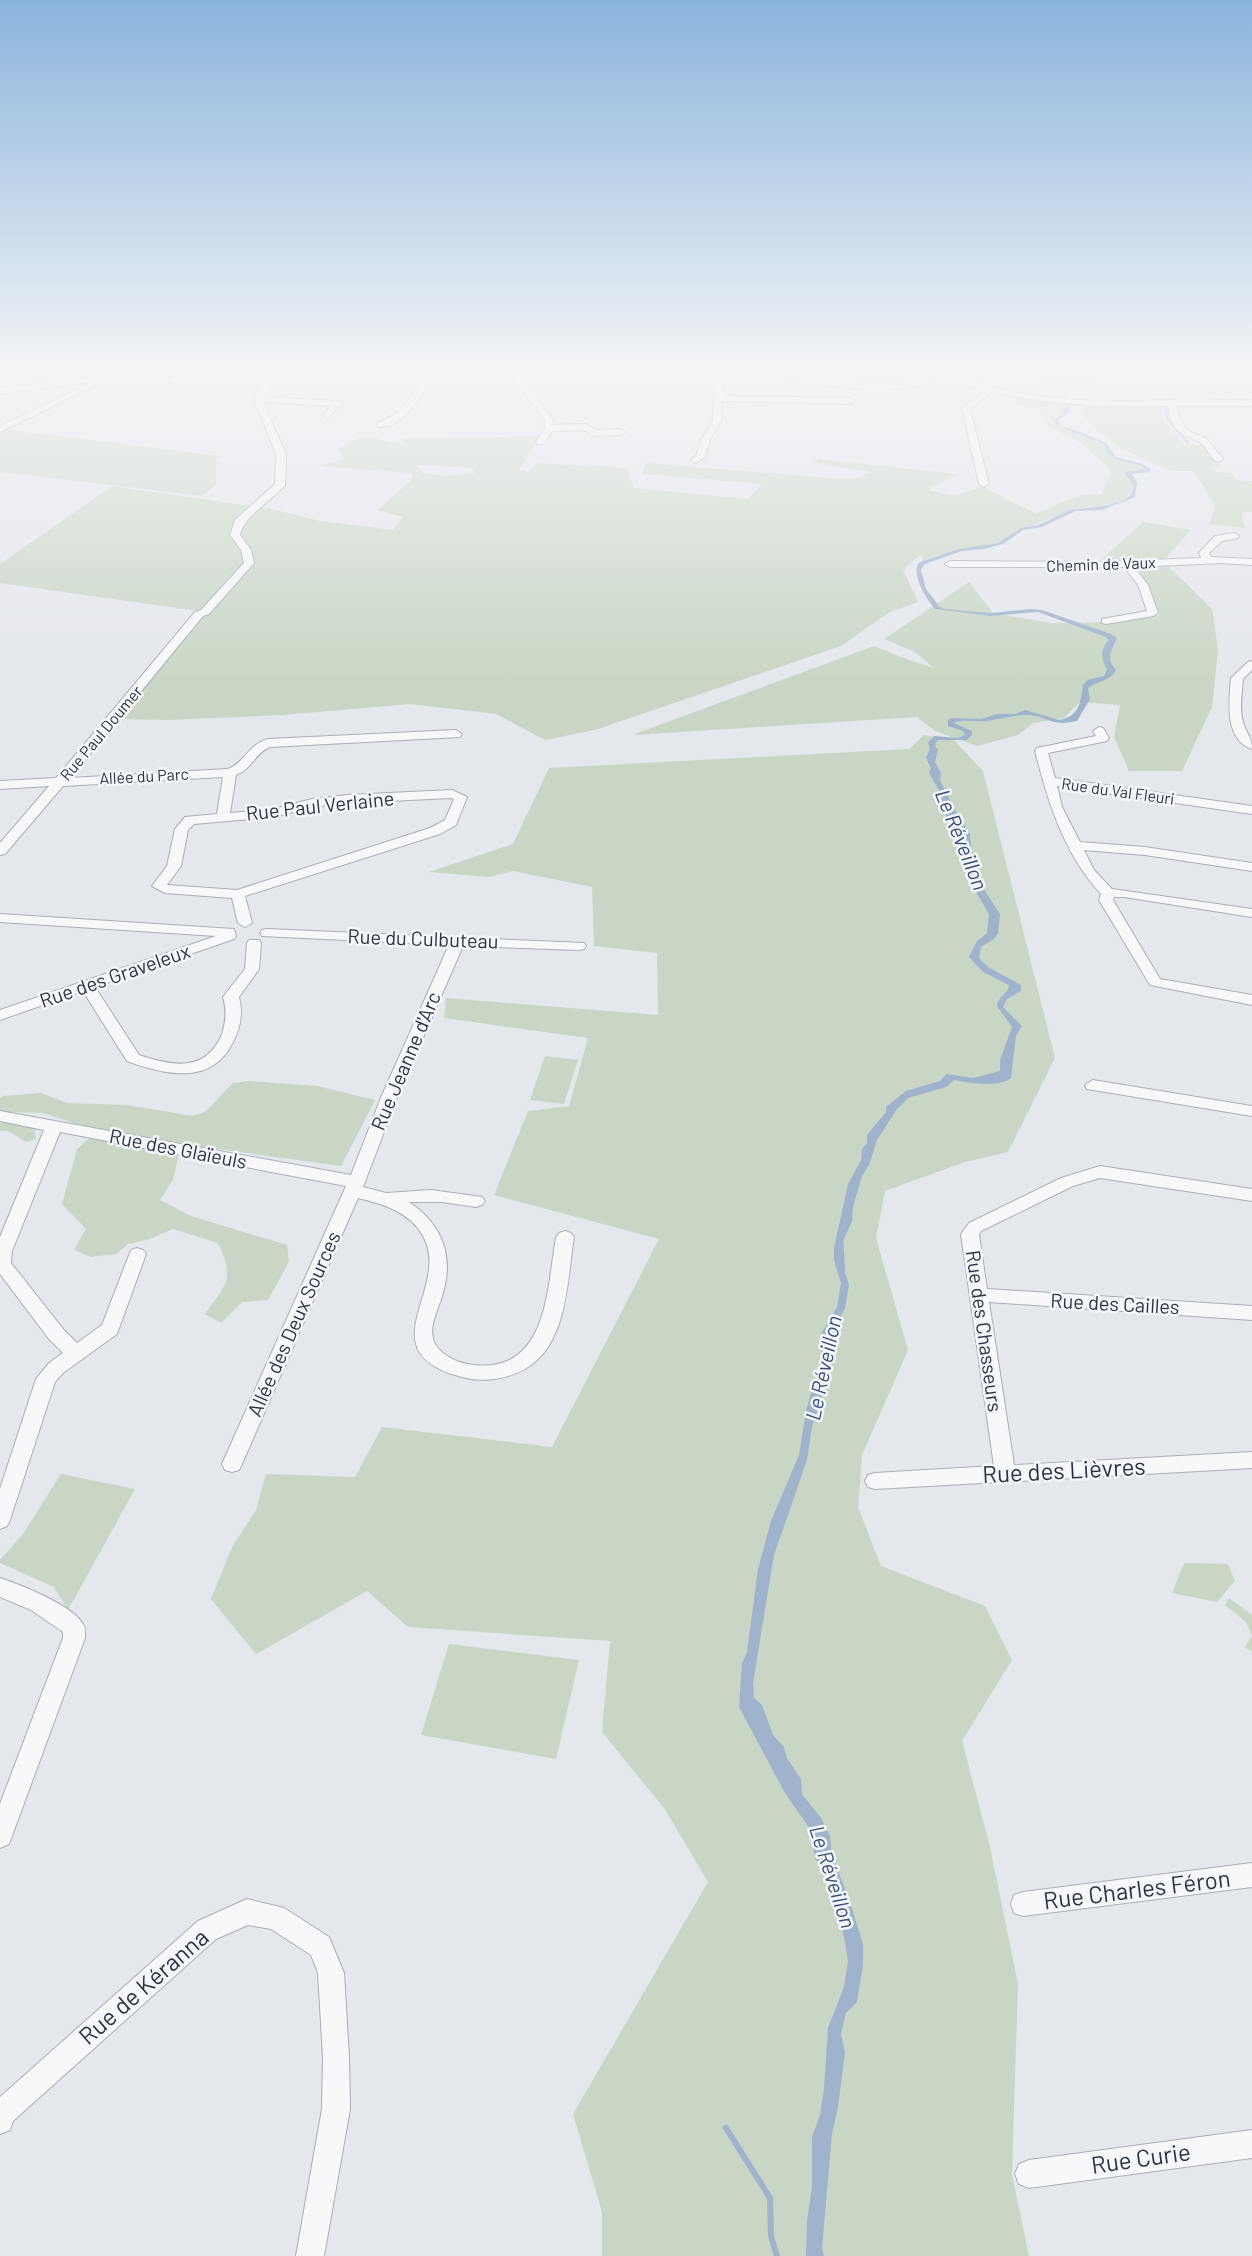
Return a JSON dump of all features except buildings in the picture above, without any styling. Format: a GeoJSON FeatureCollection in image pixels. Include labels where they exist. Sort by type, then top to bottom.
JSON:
{"type":"FeatureCollection","features":[{"type":"Feature","properties":{"kind":"street","name":"Rue Paul Doumer"},"geometry":{"type":"LineString","coordinates":[[0,851],[199,614],[205,612],[249,563],[246,550],[235,535],[237,522],[280,485],[280,470]]}},
{"type":"Feature","properties":{"kind":"street"},"geometry":{"type":"LineString","coordinates":[[981,470],[984,484]]}},
{"type":"Feature","properties":{"kind":"street"},"geometry":{"type":"LineString","coordinates":[[1207,560],[1204,553],[1219,538],[1234,536]]}},
{"type":"Feature","properties":{"kind":"street","name":"Chemin de Vaux"},"geometry":{"type":"LineString","coordinates":[[950,564],[1006,566],[1207,560],[1252,562]]}},
{"type":"Feature","properties":{"kind":"street"},"geometry":{"type":"LineString","coordinates":[[1106,621],[1153,613],[1143,585],[1127,564]]}},
{"type":"Feature","properties":{"kind":"street"},"geometry":{"type":"LineString","coordinates":[[1252,664],[1237,678],[1234,712],[1241,733],[1252,745]]}},
{"type":"Feature","properties":{"kind":"street","name":"Rue du Val Fleuri"},"geometry":{"type":"LineString","coordinates":[[1099,731],[1103,738],[1041,751],[1049,781],[1252,810]]}},
{"type":"Feature","properties":{"kind":"street"},"geometry":{"type":"LineString","coordinates":[[223,816],[230,773],[243,768],[249,762],[251,753],[258,746],[268,743],[456,734]]}},
{"type":"Feature","properties":{"kind":"street","name":"Allée du Parc"},"geometry":{"type":"LineString","coordinates":[[0,785],[230,773]]}},
{"type":"Feature","properties":{"kind":"street"},"geometry":{"type":"LineString","coordinates":[[1049,781],[1056,807],[1088,872],[1108,893],[1124,893],[1252,913]]}},
{"type":"Feature","properties":{"kind":"street","name":"Rue Paul Verlaine"},"geometry":{"type":"LineString","coordinates":[[452,794],[461,797],[451,822],[435,831],[238,894],[165,889],[159,885],[174,866],[182,829],[190,820],[274,813],[312,803],[347,799],[452,794]]}},
{"type":"Feature","properties":{"kind":"street"},"geometry":{"type":"LineString","coordinates":[[1075,845],[1144,851],[1252,867]]}},
{"type":"Feature","properties":{"kind":"street"},"geometry":{"type":"LineString","coordinates":[[1108,893],[1106,900],[1155,982],[1166,986],[1252,1000]]}},
{"type":"Feature","properties":{"kind":"street"},"geometry":{"type":"LineString","coordinates":[[0,918],[229,934],[235,942],[254,943],[263,939],[267,933],[263,925],[245,923],[238,894]]}},
{"type":"Feature","properties":{"kind":"street","name":"Rue des Graveleux"},"geometry":{"type":"LineString","coordinates":[[0,1015],[229,934],[245,923]]}},
{"type":"Feature","properties":{"kind":"street","name":"Rue du Culbuteau"},"geometry":{"type":"LineString","coordinates":[[267,933],[579,946]]}},
{"type":"Feature","properties":{"kind":"street","name":"Rue Jeanne d'Arc"},"geometry":{"type":"LineString","coordinates":[[354,1187],[390,1095],[458,941]]}},
{"type":"Feature","properties":{"kind":"street"},"geometry":{"type":"LineString","coordinates":[[87,986],[133,1058],[176,1070],[195,1069],[211,1063],[225,1047],[235,1018],[231,997],[252,969],[254,943]]}},
{"type":"Feature","properties":{"kind":"street"},"geometry":{"type":"LineString","coordinates":[[1093,1085],[1252,1111]]}},
{"type":"Feature","properties":{"kind":"street","name":"Rue des Glaïeuls"},"geometry":{"type":"LineString","coordinates":[[0,1116],[354,1187],[400,1204],[421,1219],[437,1242],[441,1267],[425,1318],[424,1341],[438,1360],[450,1367],[478,1374],[509,1368],[525,1360],[536,1350],[547,1329],[565,1236]]}},
{"type":"Feature","properties":{"kind":"street"},"geometry":{"type":"LineString","coordinates":[[54,1126],[3,1251],[2,1264],[56,1334],[76,1354]]}},
{"type":"Feature","properties":{"kind":"street","name":"Rue des Chasseurs"},"geometry":{"type":"LineString","coordinates":[[1005,1475],[970,1234],[975,1227],[1067,1182],[1100,1172],[1125,1174],[1252,1196]]}},
{"type":"Feature","properties":{"kind":"street","name":"Allée des Deux Sources"},"geometry":{"type":"LineString","coordinates":[[232,1464],[354,1187]]}},
{"type":"Feature","properties":{"kind":"street"},"geometry":{"type":"LineString","coordinates":[[385,1200],[408,1195],[448,1196],[476,1201]]}},
{"type":"Feature","properties":{"kind":"street"},"geometry":{"type":"LineString","coordinates":[[0,1520],[46,1379],[56,1368],[110,1329],[137,1254]]}},
{"type":"Feature","properties":{"kind":"street","name":"Rue des Cailles"},"geometry":{"type":"LineString","coordinates":[[979,1295],[1252,1313]]}},
{"type":"Feature","properties":{"kind":"street","name":"Rue des Lièvres"},"geometry":{"type":"LineString","coordinates":[[875,1481],[1252,1460]]}},
{"type":"Feature","properties":{"kind":"street"},"geometry":{"type":"LineString","coordinates":[[0,1587],[39,1603],[74,1628],[74,1638],[6,1805],[0,1836]]}},
{"type":"Feature","properties":{"kind":"street","name":"Rue Charles Féron"},"geometry":{"type":"LineString","coordinates":[[1023,1904],[1252,1875]]}},
{"type":"Feature","properties":{"kind":"street","name":"Rue de Kéranna"},"geometry":{"type":"LineString","coordinates":[[0,2120],[2,2113],[91,2031],[207,1930],[247,1912],[274,1917],[320,1946],[330,1973],[336,2057],[336,2109],[310,2256]]}},
{"type":"Feature","properties":{"kind":"street","name":"Rue Curie"},"geometry":{"type":"LineString","coordinates":[[1029,2174],[1252,2144]]}},
{"type":"Feature","properties":{"kind":"green space"},"geometry":{"type":"Polygon","coordinates":[[[216,470],[216,485],[202,496],[0,472],[216,470]]]}},
{"type":"Feature","properties":{"kind":"green space"},"geometry":{"type":"Polygon","coordinates":[[[375,470],[420,470],[422,473],[447,476],[474,473],[473,470],[628,470],[634,488],[748,499],[762,484],[642,474],[643,470],[736,470],[854,479],[871,472],[860,470],[923,470],[957,474],[928,490],[953,496],[982,487],[1035,513],[1075,497],[1101,495],[1112,471],[1138,470],[1125,472],[1134,486],[1129,495],[1115,504],[1078,508],[1018,530],[1002,541],[990,545],[923,561],[922,554],[903,570],[918,602],[890,612],[841,646],[595,730],[545,740],[496,714],[411,704],[282,715],[169,720],[110,719],[205,612],[0,583],[0,564],[112,486],[272,509],[320,521],[393,530],[403,517],[378,510],[412,479],[412,473],[375,470]]]}},
{"type":"Feature","properties":{"kind":"green space"},"geometry":{"type":"Polygon","coordinates":[[[1215,470],[1232,473],[1236,480],[1252,481],[1252,512],[1241,512],[1245,528],[1210,524],[1215,506],[1194,471],[1171,471],[1215,470]]]}},
{"type":"Feature","properties":{"kind":"green space"},"geometry":{"type":"Polygon","coordinates":[[[1143,522],[1191,530],[1163,561],[1212,609],[1218,650],[1212,707],[1182,771],[1129,771],[1114,737],[1120,705],[1080,702],[1064,718],[1033,723],[1018,735],[977,746],[935,731],[917,717],[632,735],[874,646],[934,668],[915,652],[884,639],[969,582],[993,613],[1052,623],[1112,622],[1160,615],[1133,565],[1102,559],[1143,522]]]}},
{"type":"Feature","properties":{"kind":"green space"},"geometry":{"type":"Polygon","coordinates":[[[924,735],[954,740],[983,771],[1055,1058],[1008,1152],[965,1162],[885,1191],[876,1238],[908,1350],[862,1455],[858,1507],[881,1566],[985,1606],[1012,1660],[962,1741],[990,1847],[1018,1984],[1012,2175],[1029,2256],[602,2256],[602,2212],[573,2114],[708,1882],[664,1808],[602,1732],[610,1641],[408,1627],[367,1591],[256,1654],[211,1599],[232,1547],[256,1510],[266,1474],[355,1477],[382,1427],[552,1447],[659,1239],[494,1195],[528,1111],[569,1106],[588,1038],[444,1018],[446,998],[658,1015],[657,953],[594,946],[592,887],[513,871],[489,877],[429,872],[513,844],[549,768],[909,749],[924,735]]]}},
{"type":"Feature","properties":{"kind":"green space"},"geometry":{"type":"Polygon","coordinates":[[[545,1056],[578,1060],[564,1104],[530,1100],[545,1056]]]}},
{"type":"Feature","properties":{"kind":"green space"},"geometry":{"type":"Polygon","coordinates":[[[248,1081],[317,1086],[375,1100],[341,1166],[181,1144],[173,1180],[160,1200],[191,1216],[287,1245],[289,1262],[268,1300],[242,1302],[221,1323],[205,1314],[226,1281],[226,1265],[218,1243],[173,1229],[147,1240],[128,1244],[116,1254],[91,1257],[74,1250],[86,1229],[62,1204],[77,1149],[98,1131],[43,1113],[7,1112],[34,1126],[36,1139],[26,1142],[8,1131],[0,1131],[0,1098],[3,1096],[41,1093],[67,1103],[127,1105],[193,1116],[206,1111],[233,1083],[248,1081]]]}},
{"type":"Feature","properties":{"kind":"green space"},"geometry":{"type":"Polygon","coordinates":[[[61,1474],[135,1489],[68,1610],[54,1587],[0,1563],[0,1560],[23,1534],[61,1474]]]}},
{"type":"Feature","properties":{"kind":"green space"},"geometry":{"type":"Polygon","coordinates":[[[1184,1563],[1228,1564],[1235,1581],[1217,1602],[1172,1593],[1184,1563]]]}},
{"type":"Feature","properties":{"kind":"green space"},"geometry":{"type":"Polygon","coordinates":[[[1229,1598],[1252,1615],[1252,1636],[1246,1622],[1225,1605],[1229,1598]]]}},
{"type":"Feature","properties":{"kind":"green space"},"geometry":{"type":"Polygon","coordinates":[[[1252,1636],[1252,1652],[1245,1647],[1252,1636]]]}},
{"type":"Feature","properties":{"kind":"green space"},"geometry":{"type":"Polygon","coordinates":[[[449,1644],[579,1660],[556,1759],[421,1735],[449,1644]]]}},
{"type":"Feature","properties":{"kind":"water"},"geometry":{"type":"Polygon","coordinates":[[[1151,470],[1132,474],[1137,482],[1135,497],[1102,510],[1076,511],[1042,527],[1023,530],[1003,544],[962,551],[925,564],[921,570],[926,589],[940,607],[945,609],[991,613],[1042,610],[1111,634],[1117,638],[1110,658],[1116,670],[1108,678],[1088,688],[1090,699],[1077,721],[1061,723],[1023,715],[986,721],[961,721],[954,723],[972,731],[972,735],[967,740],[937,740],[935,746],[938,750],[935,762],[941,773],[940,780],[958,816],[970,833],[971,848],[985,891],[1000,914],[998,933],[994,939],[981,947],[979,958],[988,967],[1021,985],[1021,991],[1007,999],[1003,1007],[1022,1026],[1016,1036],[1011,1078],[991,1084],[954,1080],[946,1087],[908,1098],[897,1109],[877,1140],[869,1165],[862,1176],[853,1207],[852,1221],[840,1248],[841,1261],[849,1285],[845,1308],[830,1340],[833,1363],[812,1427],[807,1460],[774,1555],[753,1683],[754,1698],[762,1705],[773,1735],[784,1747],[787,1758],[801,1779],[802,1794],[821,1818],[830,1836],[832,1855],[863,1944],[863,1965],[857,2002],[846,2013],[841,2034],[845,2052],[832,2134],[822,2248],[824,2256],[806,2256],[807,2220],[812,2187],[812,2137],[820,2115],[824,2088],[828,2028],[844,1987],[848,1961],[844,1936],[824,1872],[815,1858],[810,1829],[785,1793],[739,1707],[742,1663],[747,1652],[758,1569],[771,1521],[799,1455],[806,1411],[822,1356],[821,1334],[837,1307],[841,1283],[834,1260],[834,1248],[848,1184],[861,1160],[862,1149],[867,1143],[867,1135],[886,1112],[886,1107],[906,1091],[940,1081],[946,1074],[973,1078],[1000,1071],[1000,1060],[1012,1027],[997,1006],[1009,985],[983,972],[969,957],[977,941],[987,933],[989,914],[970,882],[958,835],[946,819],[945,807],[941,805],[942,796],[929,773],[931,768],[926,758],[930,749],[928,742],[934,736],[958,738],[965,735],[963,731],[948,726],[948,720],[951,718],[981,719],[997,714],[1015,714],[1025,710],[1059,720],[1071,716],[1078,708],[1083,685],[1088,680],[1104,676],[1107,669],[1102,654],[1109,640],[1038,612],[990,616],[935,609],[918,581],[918,563],[959,549],[998,543],[1021,528],[1038,525],[1070,510],[1109,505],[1125,500],[1131,494],[1134,486],[1124,472],[1151,470]]]}},
{"type":"Feature","properties":{"kind":"waterway","name":"Le Réveillon"},"geometry":{"type":"LineString","coordinates":[[841,1242],[843,1271]]}},
{"type":"Feature","properties":{"kind":"waterway"},"geometry":{"type":"LineString","coordinates":[[726,2128],[770,2198],[771,2236],[777,2256]]}}]}
